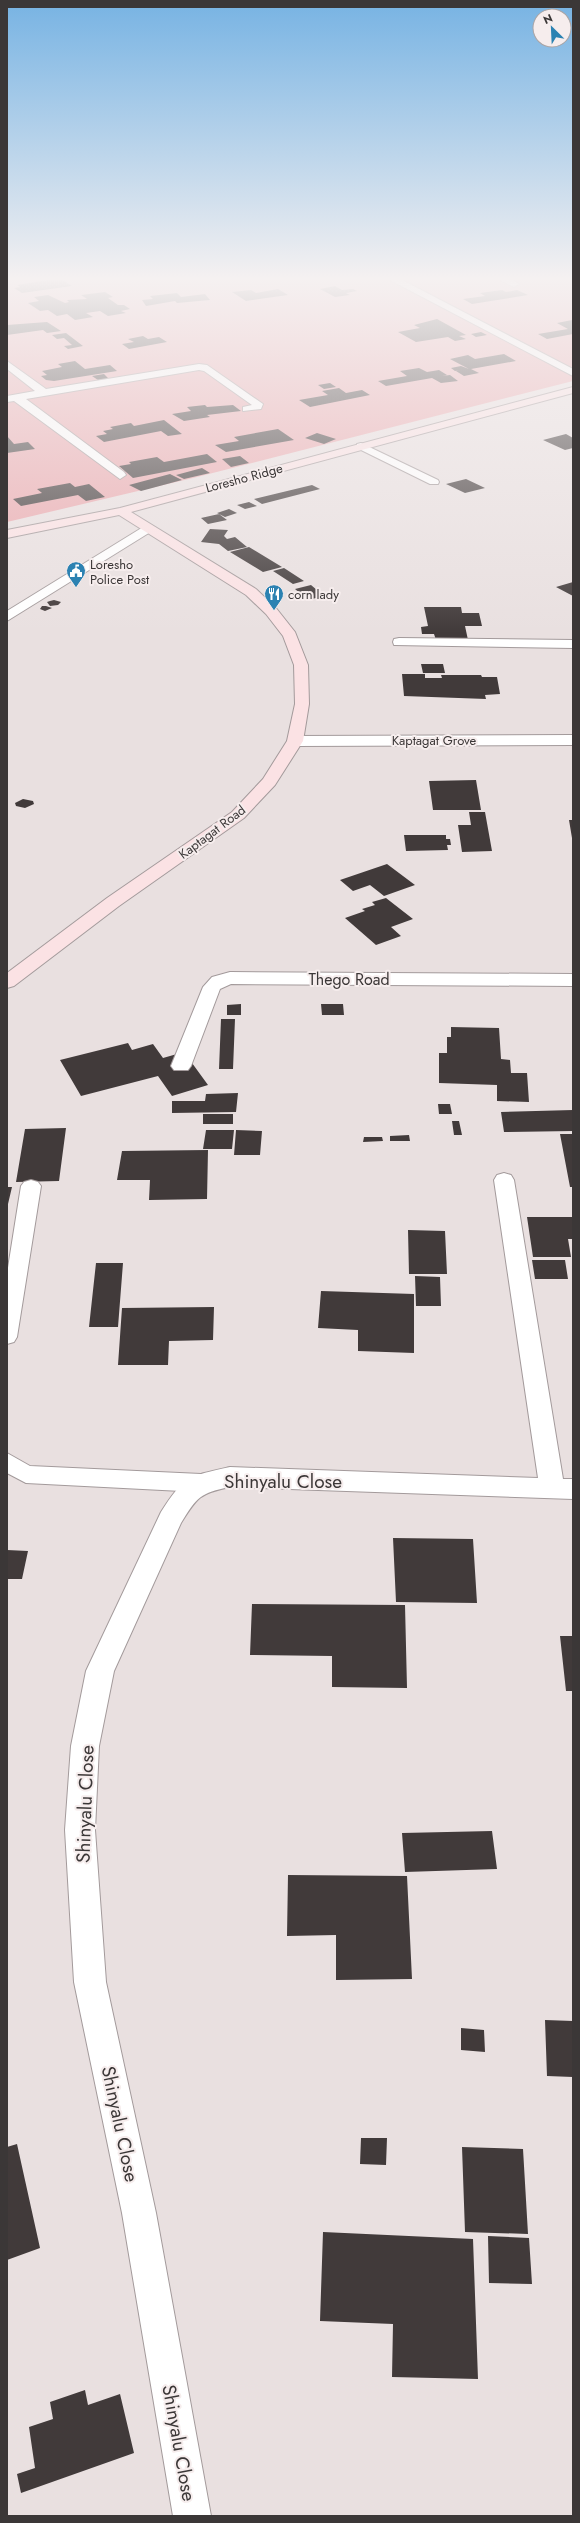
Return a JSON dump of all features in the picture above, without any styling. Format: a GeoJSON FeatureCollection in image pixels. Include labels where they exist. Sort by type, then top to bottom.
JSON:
{"type":"FeatureCollection","features":[{"type":"Feature","properties":{"kind":"main road","name":"Loresho Ridge"},"geometry":{"type":"LineString","coordinates":[[7,534],[121,511],[544,398]]}},
{"type":"Feature","properties":{"kind":"main road","name":"Kaptagat Road"},"geometry":{"type":"LineString","coordinates":[[10,976],[113,902],[238,816],[269,782],[295,740],[302,704],[301,665],[290,635],[271,611],[251,592],[121,511]]}},
{"type":"Feature","properties":{"kind":"street"},"geometry":{"type":"LineString","coordinates":[[247,409],[258,404],[249,398]]}},
{"type":"Feature","properties":{"kind":"street"},"geometry":{"type":"LineString","coordinates":[[12,399],[120,476]]}},
{"type":"Feature","properties":{"kind":"street"},"geometry":{"type":"LineString","coordinates":[[7,617],[148,528]]}},
{"type":"Feature","properties":{"kind":"street","name":"Kaptagat Grove"},"geometry":{"type":"LineString","coordinates":[[295,740],[573,740]]}},
{"type":"Feature","properties":{"kind":"street","name":"Thego Road"},"geometry":{"type":"LineString","coordinates":[[181,1066],[212,987],[219,981],[230,978],[573,980]]}},
{"type":"Feature","properties":{"kind":"street"},"geometry":{"type":"LineString","coordinates":[[504,1180],[563,1489]]}},
{"type":"Feature","properties":{"kind":"street","name":"Shinyalu Close"},"geometry":{"type":"LineString","coordinates":[[192,2516],[139,2213],[90,1982],[80,1830],[85,1746],[100,1671],[170,1519],[185,1495],[201,1483],[230,1477],[563,1489]]}},
{"type":"Feature","properties":{"kind":"lane"},"geometry":{"type":"LineString","coordinates":[[361,446],[434,482]]}},
{"type":"Feature","properties":{"kind":"lane"},"geometry":{"type":"LineString","coordinates":[[399,642],[573,644]]}},
{"type":"Feature","properties":{"kind":"lane"},"geometry":{"type":"LineString","coordinates":[[7,1337],[31,1186]]}},
{"type":"Feature","properties":{"kind":"lane"},"geometry":{"type":"LineString","coordinates":[[7,1462],[26,1474],[201,1483]]}},
{"type":"Feature","properties":{"kind":"shaded area"},"geometry":{"type":"Polygon","coordinates":[[[7,398],[507,398],[193,478],[7,522],[7,398]]]}},
{"type":"Feature","properties":{"kind":"building"},"geometry":{"type":"Polygon","coordinates":[[[312,398],[356,398],[310,407],[299,400],[312,398]]]}},
{"type":"Feature","properties":{"kind":"building"},"geometry":{"type":"Polygon","coordinates":[[[205,405],[207,407],[233,405],[241,411],[207,415],[210,417],[184,421],[172,414],[191,411],[187,407],[205,405]]]}},
{"type":"Feature","properties":{"kind":"building"},"geometry":{"type":"Polygon","coordinates":[[[164,420],[182,434],[168,436],[161,431],[104,442],[96,436],[107,434],[103,431],[113,429],[110,427],[131,423],[134,426],[164,420]]]}},
{"type":"Feature","properties":{"kind":"building"},"geometry":{"type":"Polygon","coordinates":[[[278,429],[294,440],[226,452],[215,445],[239,441],[234,437],[278,429]]]}},
{"type":"Feature","properties":{"kind":"building"},"geometry":{"type":"Polygon","coordinates":[[[317,433],[336,439],[324,444],[305,438],[317,433]]]}},
{"type":"Feature","properties":{"kind":"building"},"geometry":{"type":"Polygon","coordinates":[[[566,434],[573,438],[573,448],[565,450],[543,440],[566,434]]]}},
{"type":"Feature","properties":{"kind":"building"},"geometry":{"type":"Polygon","coordinates":[[[7,436],[14,444],[28,442],[35,449],[7,453],[7,436]]]}},
{"type":"Feature","properties":{"kind":"building"},"geometry":{"type":"Polygon","coordinates":[[[207,454],[217,462],[133,478],[119,466],[131,464],[129,462],[157,457],[164,462],[207,454]]]}},
{"type":"Feature","properties":{"kind":"building"},"geometry":{"type":"Polygon","coordinates":[[[240,456],[249,463],[231,467],[222,459],[240,456]]]}},
{"type":"Feature","properties":{"kind":"building"},"geometry":{"type":"Polygon","coordinates":[[[202,468],[210,473],[184,479],[176,475],[202,468]]]}},
{"type":"Feature","properties":{"kind":"building"},"geometry":{"type":"Polygon","coordinates":[[[170,474],[182,480],[141,491],[129,485],[170,474]]]}},
{"type":"Feature","properties":{"kind":"building"},"geometry":{"type":"Polygon","coordinates":[[[466,479],[485,488],[465,493],[446,484],[466,479]]]}},
{"type":"Feature","properties":{"kind":"building"},"geometry":{"type":"Polygon","coordinates":[[[70,483],[75,487],[89,484],[105,497],[86,501],[78,495],[21,506],[13,499],[42,493],[37,489],[70,483]]]}},
{"type":"Feature","properties":{"kind":"building"},"geometry":{"type":"Polygon","coordinates":[[[312,485],[320,489],[262,504],[254,499],[312,485]]]}},
{"type":"Feature","properties":{"kind":"building"},"geometry":{"type":"Polygon","coordinates":[[[249,502],[257,506],[245,509],[237,505],[249,502]]]}},
{"type":"Feature","properties":{"kind":"building"},"geometry":{"type":"Polygon","coordinates":[[[229,509],[237,513],[225,517],[217,513],[229,509]]]}},
{"type":"Feature","properties":{"kind":"building"},"geometry":{"type":"Polygon","coordinates":[[[219,514],[227,520],[208,524],[201,518],[219,514]]]}},
{"type":"Feature","properties":{"kind":"building"},"geometry":{"type":"Polygon","coordinates":[[[210,529],[228,530],[224,536],[227,539],[235,537],[247,547],[228,551],[219,544],[201,542],[210,529]]]}},
{"type":"Feature","properties":{"kind":"building"},"geometry":{"type":"Polygon","coordinates":[[[249,547],[282,567],[263,572],[230,552],[249,547]]]}},
{"type":"Feature","properties":{"kind":"building"},"geometry":{"type":"Polygon","coordinates":[[[284,568],[304,581],[293,584],[273,571],[284,568]]]}},
{"type":"Feature","properties":{"kind":"building"},"geometry":{"type":"Polygon","coordinates":[[[573,582],[573,596],[556,587],[573,582]]]}},
{"type":"Feature","properties":{"kind":"building"},"geometry":{"type":"Polygon","coordinates":[[[311,585],[324,596],[308,600],[295,589],[311,585]]]}},
{"type":"Feature","properties":{"kind":"building"},"geometry":{"type":"Polygon","coordinates":[[[54,600],[61,602],[58,605],[50,606],[47,602],[54,600]]]}},
{"type":"Feature","properties":{"kind":"building"},"geometry":{"type":"Polygon","coordinates":[[[42,606],[52,608],[45,611],[40,609],[42,606]]]}},
{"type":"Feature","properties":{"kind":"building"},"geometry":{"type":"Polygon","coordinates":[[[424,607],[461,607],[462,613],[479,613],[482,626],[465,626],[468,640],[436,640],[434,634],[422,634],[421,627],[428,626],[424,607]]]}},
{"type":"Feature","properties":{"kind":"building"},"geometry":{"type":"Polygon","coordinates":[[[421,664],[443,664],[445,673],[423,673],[421,664]]]}},
{"type":"Feature","properties":{"kind":"building"},"geometry":{"type":"Polygon","coordinates":[[[402,674],[425,674],[425,678],[442,678],[441,675],[481,675],[482,677],[497,677],[500,694],[485,695],[486,699],[404,696],[402,674]]]}},
{"type":"Feature","properties":{"kind":"building"},"geometry":{"type":"Polygon","coordinates":[[[476,780],[481,810],[433,810],[429,781],[476,780]]]}},
{"type":"Feature","properties":{"kind":"building"},"geometry":{"type":"Polygon","coordinates":[[[23,799],[33,801],[34,804],[25,808],[16,806],[15,803],[23,799]]]}},
{"type":"Feature","properties":{"kind":"building"},"geometry":{"type":"Polygon","coordinates":[[[469,812],[485,812],[492,851],[462,852],[458,825],[471,825],[469,812]]]}},
{"type":"Feature","properties":{"kind":"building"},"geometry":{"type":"Polygon","coordinates":[[[569,820],[573,820],[573,838],[572,838],[569,820]]]}},
{"type":"Feature","properties":{"kind":"building"},"geometry":{"type":"Polygon","coordinates":[[[404,835],[446,835],[446,839],[450,839],[451,845],[447,845],[448,850],[406,851],[404,835]]]}},
{"type":"Feature","properties":{"kind":"building"},"geometry":{"type":"Polygon","coordinates":[[[387,864],[415,885],[384,896],[370,885],[353,891],[340,880],[387,864]]]}},
{"type":"Feature","properties":{"kind":"building"},"geometry":{"type":"Polygon","coordinates":[[[386,898],[413,919],[391,927],[401,936],[376,945],[345,918],[365,911],[362,909],[375,905],[372,902],[386,898]]]}},
{"type":"Feature","properties":{"kind":"building"},"geometry":{"type":"Polygon","coordinates":[[[241,1004],[241,1015],[227,1015],[227,1005],[241,1004]]]}},
{"type":"Feature","properties":{"kind":"building"},"geometry":{"type":"Polygon","coordinates":[[[321,1004],[343,1004],[344,1015],[322,1015],[321,1004]]]}},
{"type":"Feature","properties":{"kind":"building"},"geometry":{"type":"Polygon","coordinates":[[[221,1019],[235,1019],[233,1069],[219,1069],[221,1019]]]}},
{"type":"Feature","properties":{"kind":"building"},"geometry":{"type":"Polygon","coordinates":[[[451,1027],[499,1028],[501,1059],[510,1060],[511,1073],[527,1073],[529,1102],[497,1101],[497,1085],[439,1083],[439,1053],[447,1053],[447,1037],[451,1037],[451,1027]]]}},
{"type":"Feature","properties":{"kind":"building"},"geometry":{"type":"Polygon","coordinates":[[[128,1043],[132,1050],[153,1044],[163,1058],[184,1052],[208,1085],[172,1096],[158,1076],[81,1096],[60,1060],[128,1043]]]}},
{"type":"Feature","properties":{"kind":"building"},"geometry":{"type":"Polygon","coordinates":[[[238,1093],[236,1112],[172,1113],[172,1101],[205,1101],[206,1094],[238,1093]]]}},
{"type":"Feature","properties":{"kind":"building"},"geometry":{"type":"Polygon","coordinates":[[[438,1104],[450,1104],[452,1114],[439,1114],[438,1104]]]}},
{"type":"Feature","properties":{"kind":"building"},"geometry":{"type":"Polygon","coordinates":[[[573,1110],[573,1131],[504,1132],[501,1112],[573,1110]]]}},
{"type":"Feature","properties":{"kind":"building"},"geometry":{"type":"Polygon","coordinates":[[[203,1114],[233,1114],[233,1124],[203,1124],[203,1114]]]}},
{"type":"Feature","properties":{"kind":"building"},"geometry":{"type":"Polygon","coordinates":[[[452,1121],[459,1121],[462,1135],[454,1135],[452,1121]]]}},
{"type":"Feature","properties":{"kind":"building"},"geometry":{"type":"Polygon","coordinates":[[[66,1128],[59,1181],[16,1182],[25,1129],[66,1128]]]}},
{"type":"Feature","properties":{"kind":"building"},"geometry":{"type":"Polygon","coordinates":[[[206,1130],[234,1130],[232,1149],[203,1149],[206,1130]]]}},
{"type":"Feature","properties":{"kind":"building"},"geometry":{"type":"Polygon","coordinates":[[[236,1130],[262,1131],[260,1155],[234,1155],[236,1130]]]}},
{"type":"Feature","properties":{"kind":"building"},"geometry":{"type":"Polygon","coordinates":[[[560,1134],[573,1134],[573,1187],[570,1187],[560,1134]]]}},
{"type":"Feature","properties":{"kind":"building"},"geometry":{"type":"Polygon","coordinates":[[[409,1135],[410,1141],[390,1141],[390,1136],[409,1135]]]}},
{"type":"Feature","properties":{"kind":"building"},"geometry":{"type":"Polygon","coordinates":[[[364,1137],[382,1137],[383,1141],[363,1142],[364,1137]]]}},
{"type":"Feature","properties":{"kind":"building"},"geometry":{"type":"Polygon","coordinates":[[[208,1150],[207,1199],[149,1200],[150,1180],[117,1180],[122,1151],[208,1150]]]}},
{"type":"Feature","properties":{"kind":"building"},"geometry":{"type":"Polygon","coordinates":[[[7,1187],[12,1187],[8,1204],[7,1204],[7,1187]]]}},
{"type":"Feature","properties":{"kind":"building"},"geometry":{"type":"Polygon","coordinates":[[[527,1217],[573,1217],[573,1239],[568,1239],[571,1257],[533,1257],[527,1217]]]}},
{"type":"Feature","properties":{"kind":"building"},"geometry":{"type":"Polygon","coordinates":[[[408,1230],[445,1231],[447,1274],[409,1274],[408,1230]]]}},
{"type":"Feature","properties":{"kind":"building"},"geometry":{"type":"Polygon","coordinates":[[[532,1260],[565,1260],[568,1279],[535,1279],[532,1260]]]}},
{"type":"Feature","properties":{"kind":"building"},"geometry":{"type":"Polygon","coordinates":[[[96,1263],[123,1263],[118,1327],[89,1327],[96,1263]]]}},
{"type":"Feature","properties":{"kind":"building"},"geometry":{"type":"Polygon","coordinates":[[[415,1276],[440,1277],[441,1306],[416,1306],[415,1276]]]}},
{"type":"Feature","properties":{"kind":"building"},"geometry":{"type":"Polygon","coordinates":[[[321,1291],[414,1294],[414,1353],[358,1351],[358,1330],[318,1328],[321,1291]]]}},
{"type":"Feature","properties":{"kind":"building"},"geometry":{"type":"Polygon","coordinates":[[[214,1307],[213,1340],[169,1341],[168,1365],[118,1365],[122,1308],[214,1307]]]}},
{"type":"Feature","properties":{"kind":"building"},"geometry":{"type":"Polygon","coordinates":[[[393,1538],[473,1539],[477,1603],[396,1602],[393,1538]]]}},
{"type":"Feature","properties":{"kind":"building"},"geometry":{"type":"Polygon","coordinates":[[[7,1550],[28,1551],[22,1579],[7,1579],[7,1550]]]}},
{"type":"Feature","properties":{"kind":"building"},"geometry":{"type":"Polygon","coordinates":[[[252,1604],[405,1605],[407,1688],[332,1687],[332,1656],[250,1655],[252,1604]]]}},
{"type":"Feature","properties":{"kind":"building"},"geometry":{"type":"Polygon","coordinates":[[[560,1636],[573,1636],[573,1691],[566,1691],[560,1636]]]}},
{"type":"Feature","properties":{"kind":"building"},"geometry":{"type":"Polygon","coordinates":[[[492,1831],[497,1869],[405,1872],[402,1833],[492,1831]]]}},
{"type":"Feature","properties":{"kind":"building"},"geometry":{"type":"Polygon","coordinates":[[[288,1875],[407,1876],[412,1979],[336,1980],[336,1935],[287,1936],[288,1875]]]}},
{"type":"Feature","properties":{"kind":"building"},"geometry":{"type":"Polygon","coordinates":[[[545,2020],[573,2021],[573,2077],[547,2076],[545,2020]]]}},
{"type":"Feature","properties":{"kind":"building"},"geometry":{"type":"Polygon","coordinates":[[[461,2028],[484,2030],[485,2052],[461,2050],[461,2028]]]}},
{"type":"Feature","properties":{"kind":"building"},"geometry":{"type":"Polygon","coordinates":[[[361,2138],[387,2138],[386,2165],[360,2164],[361,2138]]]}},
{"type":"Feature","properties":{"kind":"building"},"geometry":{"type":"Polygon","coordinates":[[[17,2144],[40,2248],[7,2260],[7,2147],[17,2144]]]}},
{"type":"Feature","properties":{"kind":"building"},"geometry":{"type":"Polygon","coordinates":[[[462,2147],[523,2149],[528,2234],[465,2232],[462,2147]]]}},
{"type":"Feature","properties":{"kind":"building"},"geometry":{"type":"Polygon","coordinates":[[[323,2232],[473,2239],[478,2379],[392,2377],[393,2324],[320,2321],[323,2232]]]}},
{"type":"Feature","properties":{"kind":"building"},"geometry":{"type":"Polygon","coordinates":[[[488,2236],[529,2238],[532,2284],[489,2283],[488,2236]]]}},
{"type":"Feature","properties":{"kind":"building"},"geometry":{"type":"Polygon","coordinates":[[[85,2390],[88,2405],[120,2394],[134,2453],[21,2493],[17,2474],[35,2468],[29,2427],[53,2419],[50,2402],[85,2390]]]}},
{"type":"Feature","properties":{"kind":"place","name":"Loresho Police Post"},"geometry":{"type":"Point","coordinates":[76,588]}},
{"type":"Feature","properties":{"kind":"place","name":"corn lady"},"geometry":{"type":"Point","coordinates":[274,611]}}]}
